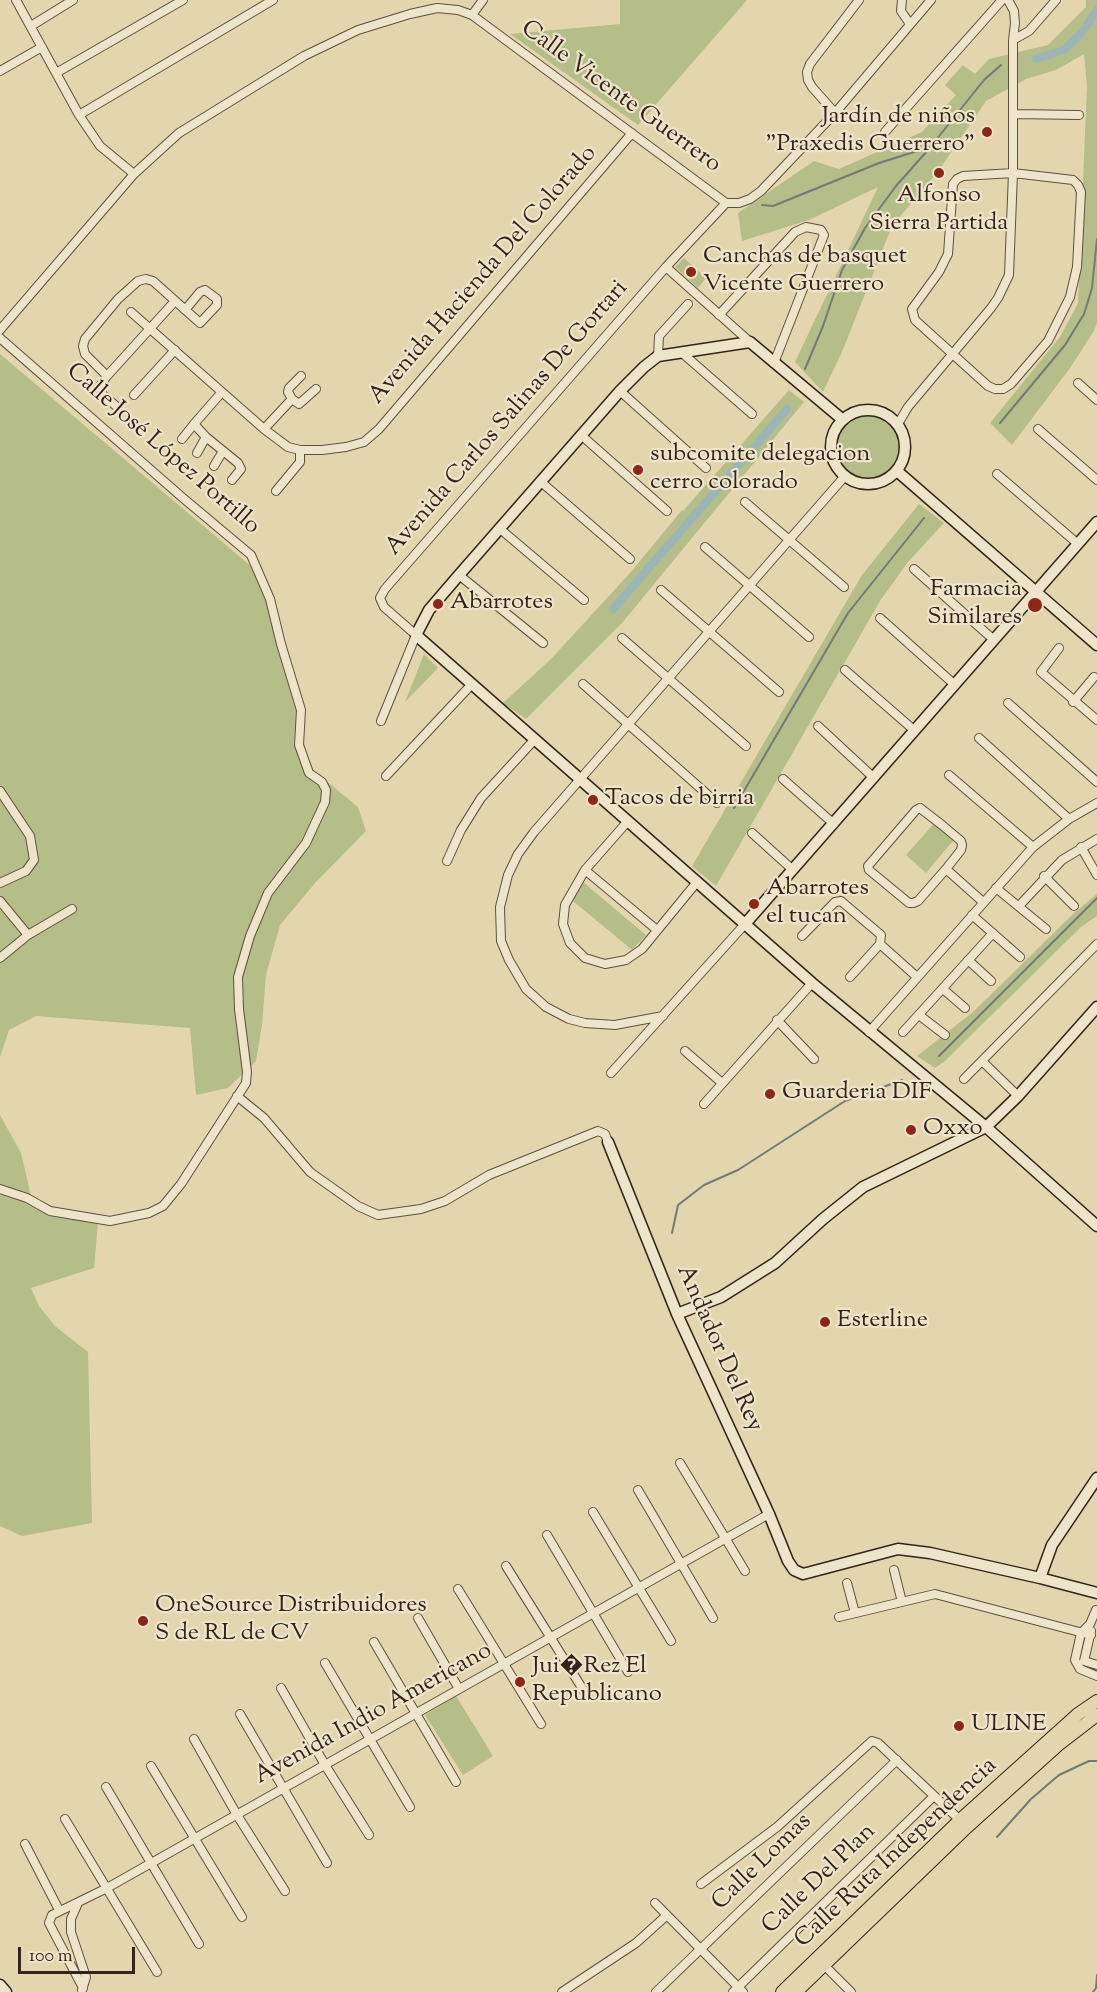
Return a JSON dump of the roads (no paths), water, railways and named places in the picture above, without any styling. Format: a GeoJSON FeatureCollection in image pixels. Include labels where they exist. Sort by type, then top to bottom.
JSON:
{"type":"FeatureCollection","features":[{"type":"Feature","properties":{"kind":"main road","name":"Calle Ruta Independencia"},"geometry":{"type":"LineString","coordinates":[[782,1992],[820,1961],[1078,1714],[1097,1701]]}},
{"type":"Feature","properties":{"kind":"main road","name":"Calle Ruta Independencia"},"geometry":{"type":"LineString","coordinates":[[963,1824],[1058,1744],[1097,1715]]}},
{"type":"Feature","properties":{"kind":"main road","name":"Calle Ruta Independencia"},"geometry":{"type":"LineString","coordinates":[[796,1992],[820,1961]]}},
{"type":"Feature","properties":{"kind":"street"},"geometry":{"type":"LineString","coordinates":[[16,0],[79,115],[100,146],[134,174]]}},
{"type":"Feature","properties":{"kind":"street"},"geometry":{"type":"LineString","coordinates":[[30,26],[73,0]]}},
{"type":"Feature","properties":{"kind":"street"},"geometry":{"type":"LineString","coordinates":[[56,73],[183,0]]}},
{"type":"Feature","properties":{"kind":"street"},"geometry":{"type":"LineString","coordinates":[[79,115],[273,0]]}},
{"type":"Feature","properties":{"kind":"street"},"geometry":{"type":"LineString","coordinates":[[472,15],[483,0]]}},
{"type":"Feature","properties":{"kind":"street"},"geometry":{"type":"LineString","coordinates":[[835,113],[812,87],[807,72],[810,64],[859,0]]}},
{"type":"Feature","properties":{"kind":"street"},"geometry":{"type":"LineString","coordinates":[[902,0],[901,12],[910,24]]}},
{"type":"Feature","properties":{"kind":"street"},"geometry":{"type":"LineString","coordinates":[[726,203],[739,203],[761,191],[835,113],[931,0]]}},
{"type":"Feature","properties":{"kind":"street"},"geometry":{"type":"LineString","coordinates":[[885,132],[1002,0]]}},
{"type":"Feature","properties":{"kind":"street"},"geometry":{"type":"LineString","coordinates":[[898,424],[908,407],[998,298],[1009,275],[1015,23],[1014,11],[1008,0]]}},
{"type":"Feature","properties":{"kind":"street"},"geometry":{"type":"LineString","coordinates":[[1013,40],[1029,31],[1056,0]]}},
{"type":"Feature","properties":{"kind":"street","name":"Calle Vicente Guerrero"},"geometry":{"type":"LineString","coordinates":[[0,330],[134,174],[179,133],[304,56],[358,30],[437,8],[458,10],[472,15],[726,203]]}},
{"type":"Feature","properties":{"kind":"street"},"geometry":{"type":"LineString","coordinates":[[0,71],[42,47]]}},
{"type":"Feature","properties":{"kind":"street"},"geometry":{"type":"LineString","coordinates":[[1014,114],[1079,115]]}},
{"type":"Feature","properties":{"kind":"street","name":"Avenida Hacienda Del Colorado"},"geometry":{"type":"LineString","coordinates":[[300,450],[346,447],[364,442],[378,429],[632,133]]}},
{"type":"Feature","properties":{"kind":"street"},"geometry":{"type":"LineString","coordinates":[[1013,173],[1073,180],[1078,185],[1081,192],[1077,267],[1070,297],[1048,341],[1011,384],[1003,389],[995,389],[988,386],[915,320],[912,309],[939,272],[948,254],[953,184],[963,176],[1013,173]]}},
{"type":"Feature","properties":{"kind":"street","name":"Avenida Carlos Salinas De Gortari"},"geometry":{"type":"LineString","coordinates":[[416,635],[384,607],[381,598],[385,589],[666,267],[726,203]]}},
{"type":"Feature","properties":{"kind":"street"},"geometry":{"type":"LineString","coordinates":[[719,315],[795,232],[806,227],[821,230],[824,235],[774,363]]}},
{"type":"Feature","properties":{"kind":"street"},"geometry":{"type":"LineString","coordinates":[[666,267],[774,363],[843,420]]}},
{"type":"Feature","properties":{"kind":"street"},"geometry":{"type":"LineString","coordinates":[[107,376],[85,354],[83,346],[85,339],[118,299],[138,281],[146,279],[153,281],[185,310],[200,323],[217,305],[217,299],[205,290],[200,292],[185,310]]}},
{"type":"Feature","properties":{"kind":"street"},"geometry":{"type":"LineString","coordinates":[[116,406],[102,394],[100,386],[175,301]]}},
{"type":"Feature","properties":{"kind":"street"},"geometry":{"type":"LineString","coordinates":[[658,356],[659,336],[662,330],[688,304]]}},
{"type":"Feature","properties":{"kind":"street"},"geometry":{"type":"LineString","coordinates":[[131,312],[264,429],[288,447],[300,450],[300,462],[276,491]]}},
{"type":"Feature","properties":{"kind":"street","name":"Calle José López Portillo"},"geometry":{"type":"LineString","coordinates":[[0,338],[251,555],[270,599],[301,710],[299,745],[309,773],[322,782],[326,790],[325,802],[306,843],[268,893],[250,936],[238,977],[239,1009],[247,1072],[246,1083],[181,1184],[163,1206],[149,1212],[110,1221],[50,1211],[27,1198],[0,1189]]}},
{"type":"Feature","properties":{"kind":"street"},"geometry":{"type":"LineString","coordinates":[[381,721],[416,635],[429,610],[620,391],[658,356],[750,342]]}},
{"type":"Feature","properties":{"kind":"street"},"geometry":{"type":"LineString","coordinates":[[134,395],[174,350]]}},
{"type":"Feature","properties":{"kind":"street"},"geometry":{"type":"LineString","coordinates":[[681,352],[752,414]]}},
{"type":"Feature","properties":{"kind":"street"},"geometry":{"type":"LineString","coordinates":[[300,376],[289,388],[288,392],[292,399],[299,404],[316,389]]}},
{"type":"Feature","properties":{"kind":"street"},"geometry":{"type":"LineString","coordinates":[[1078,383],[1097,400]]}},
{"type":"Feature","properties":{"kind":"street"},"geometry":{"type":"LineString","coordinates":[[620,391],[706,468]]}},
{"type":"Feature","properties":{"kind":"street"},"geometry":{"type":"LineString","coordinates":[[182,439],[222,392]]}},
{"type":"Feature","properties":{"kind":"street"},"geometry":{"type":"LineString","coordinates":[[264,429],[292,399]]}},
{"type":"Feature","properties":{"kind":"street"},"geometry":{"type":"LineString","coordinates":[[871,409],[890,416],[898,424],[905,442],[902,462],[890,477],[872,483],[854,481],[838,468],[833,459],[832,438],[843,420],[861,410],[871,409]]}},
{"type":"Feature","properties":{"kind":"street"},"geometry":{"type":"LineString","coordinates":[[194,424],[238,463],[241,469],[232,480]]}},
{"type":"Feature","properties":{"kind":"street"},"geometry":{"type":"LineString","coordinates":[[1038,429],[1097,480]]}},
{"type":"Feature","properties":{"kind":"street"},"geometry":{"type":"LineString","coordinates":[[581,435],[667,511]]}},
{"type":"Feature","properties":{"kind":"street"},"geometry":{"type":"LineString","coordinates":[[197,453],[206,437]]}},
{"type":"Feature","properties":{"kind":"street"},"geometry":{"type":"LineString","coordinates":[[214,466],[223,451]]}},
{"type":"Feature","properties":{"kind":"street"},"geometry":{"type":"LineString","coordinates":[[897,471],[1097,645]]}},
{"type":"Feature","properties":{"kind":"street"},"geometry":{"type":"LineString","coordinates":[[998,474],[1078,544]]}},
{"type":"Feature","properties":{"kind":"street"},"geometry":{"type":"LineString","coordinates":[[663,1016],[615,1025],[585,1023],[569,1019],[546,1007],[526,989],[508,960],[501,941],[500,907],[508,874],[518,854],[534,832],[845,476]]}},
{"type":"Feature","properties":{"kind":"street"},"geometry":{"type":"LineString","coordinates":[[540,482],[630,559]]}},
{"type":"Feature","properties":{"kind":"street"},"geometry":{"type":"LineString","coordinates":[[745,502],[843,586]]}},
{"type":"Feature","properties":{"kind":"street"},"geometry":{"type":"LineString","coordinates":[[611,1073],[834,824],[1097,522]]}},
{"type":"Feature","properties":{"kind":"street"},"geometry":{"type":"LineString","coordinates":[[499,528],[584,600]]}},
{"type":"Feature","properties":{"kind":"street"},"geometry":{"type":"LineString","coordinates":[[705,547],[809,637]]}},
{"type":"Feature","properties":{"kind":"street"},"geometry":{"type":"LineString","coordinates":[[914,569],[994,640]]}},
{"type":"Feature","properties":{"kind":"street"},"geometry":{"type":"LineString","coordinates":[[459,575],[543,643]]}},
{"type":"Feature","properties":{"kind":"street"},"geometry":{"type":"LineString","coordinates":[[661,590],[779,692]]}},
{"type":"Feature","properties":{"kind":"street"},"geometry":{"type":"LineString","coordinates":[[880,618],[955,685]]}},
{"type":"Feature","properties":{"kind":"street"},"geometry":{"type":"LineString","coordinates":[[416,635],[812,983],[986,1127],[1097,1226]]}},
{"type":"Feature","properties":{"kind":"street"},"geometry":{"type":"LineString","coordinates":[[622,638],[746,746]]}},
{"type":"Feature","properties":{"kind":"street"},"geometry":{"type":"LineString","coordinates":[[1059,648],[1040,670],[1073,702],[1097,720]]}},
{"type":"Feature","properties":{"kind":"street"},"geometry":{"type":"LineString","coordinates":[[845,670],[915,731]]}},
{"type":"Feature","properties":{"kind":"street"},"geometry":{"type":"LineString","coordinates":[[1073,702],[1094,677]]}},
{"type":"Feature","properties":{"kind":"street"},"geometry":{"type":"LineString","coordinates":[[386,776],[472,684]]}},
{"type":"Feature","properties":{"kind":"street"},"geometry":{"type":"LineString","coordinates":[[583,684],[717,803]]}},
{"type":"Feature","properties":{"kind":"street"},"geometry":{"type":"LineString","coordinates":[[1008,703],[1097,782]]}},
{"type":"Feature","properties":{"kind":"street"},"geometry":{"type":"LineString","coordinates":[[818,726],[874,778]]}},
{"type":"Feature","properties":{"kind":"street"},"geometry":{"type":"LineString","coordinates":[[978,738],[1069,819]]}},
{"type":"Feature","properties":{"kind":"street"},"geometry":{"type":"LineString","coordinates":[[447,861],[461,830],[481,798],[535,739]]}},
{"type":"Feature","properties":{"kind":"street"},"geometry":{"type":"LineString","coordinates":[[949,775],[1033,846]]}},
{"type":"Feature","properties":{"kind":"street"},"geometry":{"type":"LineString","coordinates":[[783,779],[834,824]]}},
{"type":"Feature","properties":{"kind":"street"},"geometry":{"type":"LineString","coordinates":[[0,791],[30,836],[34,860],[26,871],[0,883]]}},
{"type":"Feature","properties":{"kind":"street"},"geometry":{"type":"LineString","coordinates":[[869,1032],[1033,846],[1069,819],[1097,803]]}},
{"type":"Feature","properties":{"kind":"street"},"geometry":{"type":"LineString","coordinates":[[920,808],[961,842],[961,850],[946,869],[918,901],[909,903],[869,870],[868,866],[869,862],[920,808]]}},
{"type":"Feature","properties":{"kind":"street"},"geometry":{"type":"LineString","coordinates":[[628,821],[585,870],[565,905],[563,924],[570,943],[585,958],[605,964],[626,960],[642,949],[697,882]]}},
{"type":"Feature","properties":{"kind":"street"},"geometry":{"type":"LineString","coordinates":[[752,833],[793,870]]}},
{"type":"Feature","properties":{"kind":"street"},"geometry":{"type":"LineString","coordinates":[[1019,906],[1044,876],[1062,860],[1097,839]]}},
{"type":"Feature","properties":{"kind":"street"},"geometry":{"type":"LineString","coordinates":[[1081,848],[1097,875]]}},
{"type":"Feature","properties":{"kind":"street"},"geometry":{"type":"LineString","coordinates":[[946,869],[983,902]]}},
{"type":"Feature","properties":{"kind":"street"},"geometry":{"type":"LineString","coordinates":[[585,870],[657,930]]}},
{"type":"Feature","properties":{"kind":"street"},"geometry":{"type":"LineString","coordinates":[[1044,876],[1074,906]]}},
{"type":"Feature","properties":{"kind":"street"},"geometry":{"type":"LineString","coordinates":[[996,888],[1047,929]]}},
{"type":"Feature","properties":{"kind":"street"},"geometry":{"type":"LineString","coordinates":[[802,936],[838,900],[879,933],[880,944],[850,977]]}},
{"type":"Feature","properties":{"kind":"street"},"geometry":{"type":"LineString","coordinates":[[0,901],[27,935]]}},
{"type":"Feature","properties":{"kind":"street"},"geometry":{"type":"LineString","coordinates":[[0,958],[27,935],[72,909]]}},
{"type":"Feature","properties":{"kind":"street"},"geometry":{"type":"LineString","coordinates":[[972,915],[1020,957]]}},
{"type":"Feature","properties":{"kind":"street"},"geometry":{"type":"LineString","coordinates":[[903,1032],[993,933]]}},
{"type":"Feature","properties":{"kind":"street"},"geometry":{"type":"LineString","coordinates":[[880,944],[917,977]]}},
{"type":"Feature","properties":{"kind":"street"},"geometry":{"type":"LineString","coordinates":[[964,1079],[1097,944]]}},
{"type":"Feature","properties":{"kind":"street"},"geometry":{"type":"LineString","coordinates":[[968,960],[991,981]]}},
{"type":"Feature","properties":{"kind":"street"},"geometry":{"type":"LineString","coordinates":[[704,1104],[812,983]]}},
{"type":"Feature","properties":{"kind":"street"},"geometry":{"type":"LineString","coordinates":[[943,988],[965,1008]]}},
{"type":"Feature","properties":{"kind":"street"},"geometry":{"type":"LineString","coordinates":[[677,1314],[721,1297],[775,1263],[862,1187],[986,1127],[1018,1096],[1097,1007]]}},
{"type":"Feature","properties":{"kind":"street"},"geometry":{"type":"LineString","coordinates":[[919,1015],[945,1035]]}},
{"type":"Feature","properties":{"kind":"street"},"geometry":{"type":"LineString","coordinates":[[777,1020],[814,1059]]}},
{"type":"Feature","properties":{"kind":"street"},"geometry":{"type":"LineString","coordinates":[[685,1051],[722,1083]]}},
{"type":"Feature","properties":{"kind":"street"},"geometry":{"type":"LineString","coordinates":[[982,1061],[1018,1096]]}},
{"type":"Feature","properties":{"kind":"street"},"geometry":{"type":"LineString","coordinates":[[237,1096],[264,1118],[310,1172],[358,1206],[378,1215],[421,1209],[445,1201],[489,1175],[598,1131],[604,1134],[608,1142]]}},
{"type":"Feature","properties":{"kind":"street","name":"Andador Del Rey"},"geometry":{"type":"LineString","coordinates":[[608,1142],[677,1314],[769,1514],[788,1561],[795,1570],[802,1574],[898,1549],[930,1553],[1040,1578]]}},
{"type":"Feature","properties":{"kind":"street"},"geometry":{"type":"LineString","coordinates":[[680,1463],[745,1571]]}},
{"type":"Feature","properties":{"kind":"street"},"geometry":{"type":"LineString","coordinates":[[1097,1478],[1052,1545],[1040,1578],[1097,1593]]}},
{"type":"Feature","properties":{"kind":"street"},"geometry":{"type":"LineString","coordinates":[[638,1490],[713,1618]]}},
{"type":"Feature","properties":{"kind":"street"},"geometry":{"type":"LineString","coordinates":[[593,1512],[671,1641]]}},
{"type":"Feature","properties":{"kind":"street","name":"Avenida Indio Americano"},"geometry":{"type":"LineString","coordinates":[[59,1910],[107,1888],[769,1514]]}},
{"type":"Feature","properties":{"kind":"street"},"geometry":{"type":"LineString","coordinates":[[547,1535],[628,1672]]}},
{"type":"Feature","properties":{"kind":"street"},"geometry":{"type":"LineString","coordinates":[[506,1566],[587,1696]]}},
{"type":"Feature","properties":{"kind":"street"},"geometry":{"type":"LineString","coordinates":[[894,1570],[903,1602]]}},
{"type":"Feature","properties":{"kind":"street"},"geometry":{"type":"LineString","coordinates":[[847,1583],[855,1613]]}},
{"type":"Feature","properties":{"kind":"street"},"geometry":{"type":"LineString","coordinates":[[458,1588],[541,1724]]}},
{"type":"Feature","properties":{"kind":"street"},"geometry":{"type":"LineString","coordinates":[[839,1617],[935,1594],[946,1595],[1091,1635]]}},
{"type":"Feature","properties":{"kind":"street"},"geometry":{"type":"LineString","coordinates":[[1096,1610],[1090,1624],[1082,1633],[1075,1660],[1080,1669],[1097,1676]]}},
{"type":"Feature","properties":{"kind":"street"},"geometry":{"type":"LineString","coordinates":[[418,1618],[459,1689]]}},
{"type":"Feature","properties":{"kind":"street"},"geometry":{"type":"LineString","coordinates":[[1090,1624],[1091,1635],[1084,1661],[1097,1665]]}},
{"type":"Feature","properties":{"kind":"street"},"geometry":{"type":"LineString","coordinates":[[374,1642],[456,1782]]}},
{"type":"Feature","properties":{"kind":"street"},"geometry":{"type":"LineString","coordinates":[[325,1663],[410,1807]]}},
{"type":"Feature","properties":{"kind":"street"},"geometry":{"type":"LineString","coordinates":[[281,1688],[369,1835]]}},
{"type":"Feature","properties":{"kind":"street"},"geometry":{"type":"LineString","coordinates":[[240,1714],[327,1863]]}},
{"type":"Feature","properties":{"kind":"street"},"geometry":{"type":"LineString","coordinates":[[194,1739],[237,1815],[285,1891]]}},
{"type":"Feature","properties":{"kind":"street"},"geometry":{"type":"LineString","coordinates":[[701,1884],[777,1827],[872,1741],[878,1743],[897,1760],[963,1824]]}},
{"type":"Feature","properties":{"kind":"street","name":"Calle Lomas"},"geometry":{"type":"LineString","coordinates":[[656,1992],[897,1760]]}},
{"type":"Feature","properties":{"kind":"street"},"geometry":{"type":"LineString","coordinates":[[151,1766],[242,1917]]}},
{"type":"Feature","properties":{"kind":"street"},"geometry":{"type":"LineString","coordinates":[[106,1787],[199,1944]]}},
{"type":"Feature","properties":{"kind":"street","name":"Calle Del Plan"},"geometry":{"type":"LineString","coordinates":[[738,1990],[934,1796]]}},
{"type":"Feature","properties":{"kind":"street"},"geometry":{"type":"LineString","coordinates":[[65,1819],[157,1972]]}},
{"type":"Feature","properties":{"kind":"street"},"geometry":{"type":"LineString","coordinates":[[25,1844],[59,1910],[52,1915],[49,1923],[82,1990]]}},
{"type":"Feature","properties":{"kind":"street"},"geometry":{"type":"LineString","coordinates":[[78,1903],[71,1920],[71,1932],[86,1977],[82,1990]]}},
{"type":"Feature","properties":{"kind":"street"},"geometry":{"type":"LineString","coordinates":[[655,1903],[738,1990]]}},
{"type":"Feature","properties":{"kind":"street"},"geometry":{"type":"LineString","coordinates":[[562,1992],[636,1943],[666,1916]]}},
{"type":"Feature","properties":{"kind":"street"},"geometry":{"type":"LineString","coordinates":[[820,1961],[851,1992]]}},
{"type":"Feature","properties":{"kind":"street"},"geometry":{"type":"LineString","coordinates":[[0,1985],[6,1992]]}},
{"type":"Feature","properties":{"kind":"waterway"},"geometry":{"type":"LineString","coordinates":[[1036,59],[1064,50],[1082,32],[1097,10]]}},
{"type":"Feature","properties":{"kind":"waterway"},"geometry":{"type":"LineString","coordinates":[[805,369],[823,326],[842,270],[865,228],[896,186],[984,80],[1001,65]]}},
{"type":"Feature","properties":{"kind":"waterway"},"geometry":{"type":"LineString","coordinates":[[762,205],[773,206],[879,163],[928,150]]}},
{"type":"Feature","properties":{"kind":"waterway"},"geometry":{"type":"LineString","coordinates":[[1000,423],[1065,345],[1084,314],[1092,288],[1097,239]]}},
{"type":"Feature","properties":{"kind":"waterway"},"geometry":{"type":"LineString","coordinates":[[613,609],[787,409]]}},
{"type":"Feature","properties":{"kind":"waterway"},"geometry":{"type":"LineString","coordinates":[[734,808],[848,613],[924,518]]}},
{"type":"Feature","properties":{"kind":"waterway"},"geometry":{"type":"LineString","coordinates":[[939,1056],[1097,898]]}},
{"type":"Feature","properties":{"kind":"waterway"},"geometry":{"type":"LineString","coordinates":[[672,1233],[678,1205],[704,1185],[738,1170],[845,1101],[902,1080]]}},
{"type":"Feature","properties":{"kind":"waterway"},"geometry":{"type":"LineString","coordinates":[[997,1837],[1031,1799],[1059,1775],[1089,1761],[1097,1761]]}},
{"type":"Feature","properties":{"kind":"waterway"},"geometry":{"type":"LineString","coordinates":[[1093,1992],[1096,1988],[1097,1975]]}},
{"type":"Feature","properties":{"kind":"place","name":"Jardín de niños \"Praxedis Guerrero\""},"geometry":{"type":"Point","coordinates":[987,132]}},
{"type":"Feature","properties":{"kind":"place","name":"Alfonso Sierra Partida"},"geometry":{"type":"Point","coordinates":[939,173]}},
{"type":"Feature","properties":{"kind":"place","name":"Canchas de basquet Vicente Guerrero"},"geometry":{"type":"Point","coordinates":[691,272]}},
{"type":"Feature","properties":{"kind":"place","name":"subcomite delegacion cerro colorado"},"geometry":{"type":"Point","coordinates":[638,470]}},
{"type":"Feature","properties":{"kind":"place","name":"Abarrotes"},"geometry":{"type":"Point","coordinates":[438,604]}},
{"type":"Feature","properties":{"kind":"place","name":"Farmacia Similares"},"geometry":{"type":"Point","coordinates":[1035,605]}},
{"type":"Feature","properties":{"kind":"place","name":"Tacos de birria"},"geometry":{"type":"Point","coordinates":[593,800]}},
{"type":"Feature","properties":{"kind":"place","name":"Abarrotes el tucan"},"geometry":{"type":"Point","coordinates":[754,904]}},
{"type":"Feature","properties":{"kind":"place","name":"Guarderia DIF"},"geometry":{"type":"Point","coordinates":[770,1094]}},
{"type":"Feature","properties":{"kind":"place","name":"Oxxo"},"geometry":{"type":"Point","coordinates":[911,1130]}},
{"type":"Feature","properties":{"kind":"place","name":"Esterline"},"geometry":{"type":"Point","coordinates":[825,1322]}},
{"type":"Feature","properties":{"kind":"place","name":"OneSource Distribuidores S de RL de CV"},"geometry":{"type":"Point","coordinates":[143,1621]}},
{"type":"Feature","properties":{"kind":"place","name":"Jui�Rez El Republicano"},"geometry":{"type":"Point","coordinates":[520,1682]}},
{"type":"Feature","properties":{"kind":"place","name":"ULINE"},"geometry":{"type":"Point","coordinates":[959,1726]}}]}
